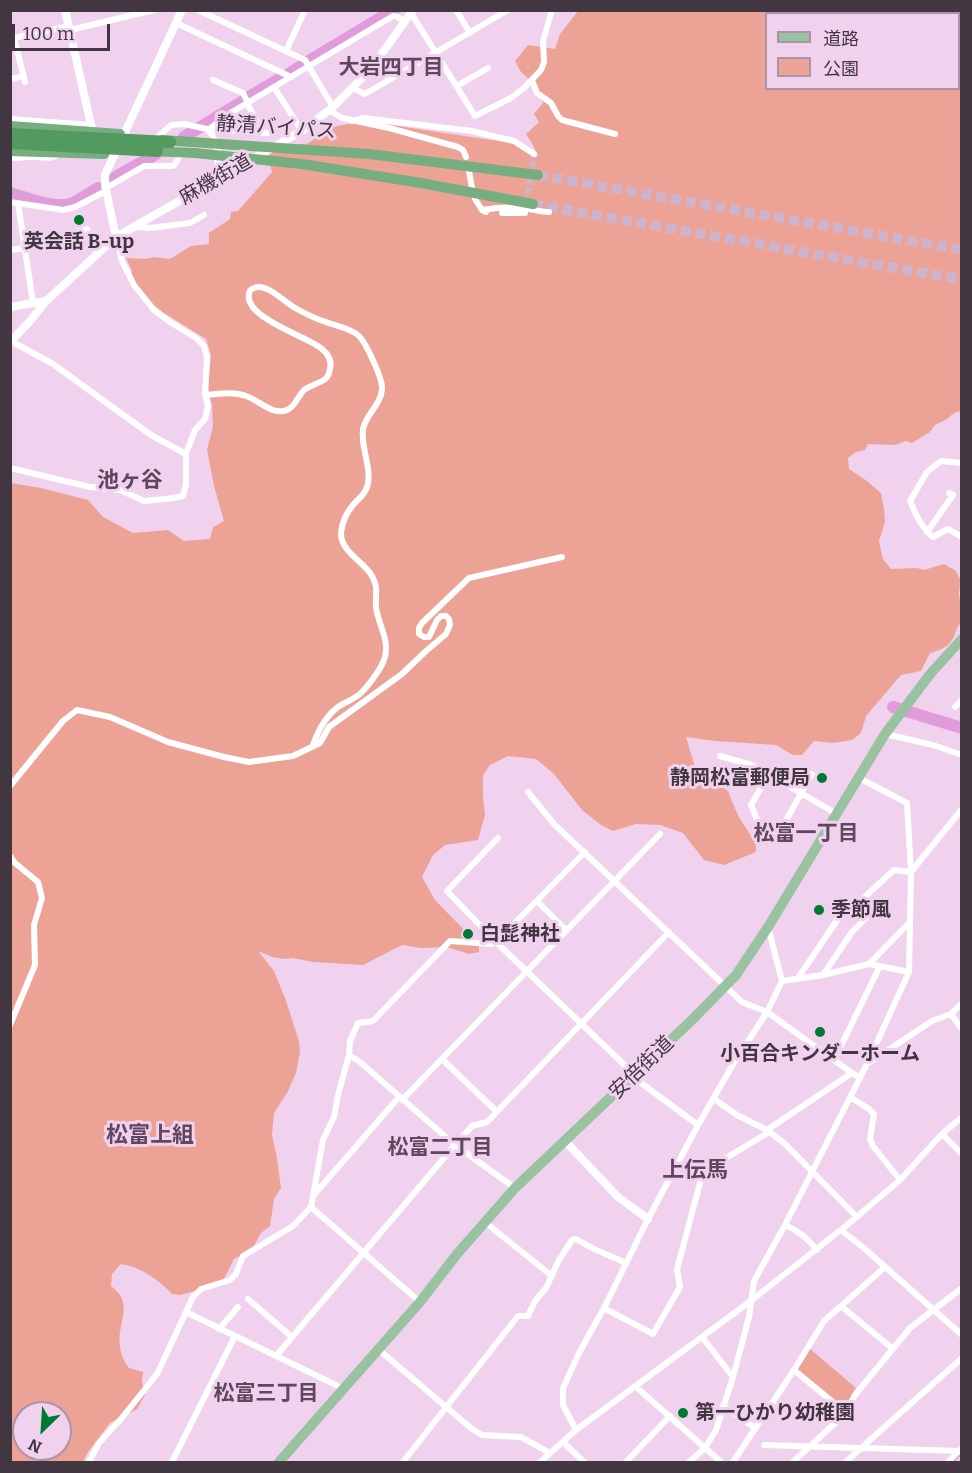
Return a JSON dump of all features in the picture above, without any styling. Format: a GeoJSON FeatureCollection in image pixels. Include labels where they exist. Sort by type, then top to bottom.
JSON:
{"type":"FeatureCollection","features":[{"type":"Feature","properties":{"kind":"highway"},"geometry":{"type":"LineString","coordinates":[[10,126],[134,135],[170,142]]}},
{"type":"Feature","properties":{"kind":"highway"},"geometry":{"type":"LineString","coordinates":[[10,133],[122,138],[153,147]]}},
{"type":"Feature","properties":{"kind":"highway","name":"静清バイパス"},"geometry":{"type":"LineString","coordinates":[[10,133],[309,149],[369,154],[538,175]]}},
{"type":"Feature","properties":{"kind":"highway"},"geometry":{"type":"LineString","coordinates":[[10,143],[102,149],[215,146],[240,152],[252,159]]}},
{"type":"Feature","properties":{"kind":"highway","name":"静清バイパス"},"geometry":{"type":"LineString","coordinates":[[10,143],[153,147],[239,157],[422,183],[529,208]]}},
{"type":"Feature","properties":{"kind":"highway"},"geometry":{"type":"LineString","coordinates":[[10,151],[119,154],[153,147]]}},
{"type":"Feature","properties":{"kind":"main road","name":"安倍街道"},"geometry":{"type":"LineString","coordinates":[[279,1462],[420,1302],[515,1188],[634,1076],[736,975],[768,927],[885,734],[931,673],[961,640]]}},
{"type":"Feature","properties":{"kind":"street"},"geometry":{"type":"LineString","coordinates":[[65,10],[91,125],[102,149]]}},
{"type":"Feature","properties":{"kind":"street"},"geometry":{"type":"LineString","coordinates":[[10,79],[24,79],[13,39],[154,10]]}},
{"type":"Feature","properties":{"kind":"street"},"geometry":{"type":"LineString","coordinates":[[10,468],[90,487],[120,490],[144,501],[183,496],[186,485],[186,454],[195,430],[205,419],[208,405],[205,395],[207,357],[204,346],[196,338],[154,310],[134,285],[122,261],[106,190],[105,175],[182,10]]}},
{"type":"Feature","properties":{"kind":"street"},"geometry":{"type":"LineString","coordinates":[[198,10],[305,60],[331,108],[342,118],[458,147],[463,150],[466,157]]}},
{"type":"Feature","properties":{"kind":"street"},"geometry":{"type":"LineString","coordinates":[[286,51],[305,10]]}},
{"type":"Feature","properties":{"kind":"street"},"geometry":{"type":"LineString","coordinates":[[456,10],[470,33]]}},
{"type":"Feature","properties":{"kind":"street"},"geometry":{"type":"LineString","coordinates":[[353,88],[365,94],[470,33],[495,14],[508,10]]}},
{"type":"Feature","properties":{"kind":"street"},"geometry":{"type":"LineString","coordinates":[[412,12],[475,116],[511,98],[541,70],[543,41],[552,10]]}},
{"type":"Feature","properties":{"kind":"street","name":"麻機街道"},"geometry":{"type":"LineString","coordinates":[[11,341],[46,301],[116,237],[302,131],[331,108],[371,69],[412,12]]}},
{"type":"Feature","properties":{"kind":"street"},"geometry":{"type":"LineString","coordinates":[[208,129],[232,112],[393,16],[405,22]]}},
{"type":"Feature","properties":{"kind":"street"},"geometry":{"type":"LineString","coordinates":[[176,23],[291,77]]}},
{"type":"Feature","properties":{"kind":"street"},"geometry":{"type":"LineString","coordinates":[[457,86],[488,68]]}},
{"type":"Feature","properties":{"kind":"street"},"geometry":{"type":"LineString","coordinates":[[153,147],[171,125],[176,124],[266,133],[243,93],[213,80]]}},
{"type":"Feature","properties":{"kind":"street"},"geometry":{"type":"LineString","coordinates":[[532,80],[537,93],[551,103],[562,120],[615,134]]}},
{"type":"Feature","properties":{"kind":"street"},"geometry":{"type":"LineString","coordinates":[[274,87],[302,131]]}},
{"type":"Feature","properties":{"kind":"street"},"geometry":{"type":"LineString","coordinates":[[10,118],[91,125]]}},
{"type":"Feature","properties":{"kind":"street"},"geometry":{"type":"LineString","coordinates":[[352,120],[363,118],[472,131],[514,141],[534,154]]}},
{"type":"Feature","properties":{"kind":"street"},"geometry":{"type":"LineString","coordinates":[[208,129],[213,136],[219,158],[219,167],[213,181]]}},
{"type":"Feature","properties":{"kind":"street"},"geometry":{"type":"LineString","coordinates":[[10,158],[51,158],[58,155],[65,147]]}},
{"type":"Feature","properties":{"kind":"street"},"geometry":{"type":"LineString","coordinates":[[33,303],[14,202],[63,210],[75,207],[144,166],[173,166],[180,156]]}},
{"type":"Feature","properties":{"kind":"street"},"geometry":{"type":"LineString","coordinates":[[469,171],[472,188]]}},
{"type":"Feature","properties":{"kind":"street"},"geometry":{"type":"LineString","coordinates":[[475,199],[482,210],[487,212],[529,208]]}},
{"type":"Feature","properties":{"kind":"street"},"geometry":{"type":"LineString","coordinates":[[482,210],[522,208],[549,212]]}},
{"type":"Feature","properties":{"kind":"street"},"geometry":{"type":"LineString","coordinates":[[133,227],[150,228],[190,223],[204,215]]}},
{"type":"Feature","properties":{"kind":"street"},"geometry":{"type":"LineString","coordinates":[[10,250],[87,229],[97,254]]}},
{"type":"Feature","properties":{"kind":"street"},"geometry":{"type":"LineString","coordinates":[[205,395],[234,393],[247,396],[275,411],[283,412],[291,408],[306,388],[328,376],[331,364],[322,348],[275,325],[249,302],[251,289],[256,287],[278,295],[289,306],[303,313],[357,333],[365,343],[381,379],[379,402],[363,429],[368,485],[363,496],[353,504],[345,516],[341,532],[346,548],[371,573],[377,586],[376,608],[385,636],[384,659],[360,694],[337,708],[326,719],[313,745]]}},
{"type":"Feature","properties":{"kind":"street"},"geometry":{"type":"LineString","coordinates":[[10,307],[46,301]]}},
{"type":"Feature","properties":{"kind":"street"},"geometry":{"type":"LineString","coordinates":[[11,341],[53,364],[151,435],[186,454]]}},
{"type":"Feature","properties":{"kind":"street"},"geometry":{"type":"LineString","coordinates":[[962,463],[941,461],[927,472],[910,501],[917,519],[933,537],[948,530],[962,537]]}},
{"type":"Feature","properties":{"kind":"street"},"geometry":{"type":"LineString","coordinates":[[927,532],[953,495],[949,493]]}},
{"type":"Feature","properties":{"kind":"street"},"geometry":{"type":"LineString","coordinates":[[10,786],[63,721],[77,710],[110,717],[168,742],[224,758],[249,762],[293,756],[320,742],[329,727],[402,674],[446,634],[450,624],[446,616],[441,616],[437,620],[429,637],[419,634],[419,628],[469,578],[562,557]]}},
{"type":"Feature","properties":{"kind":"street"},"geometry":{"type":"LineString","coordinates":[[955,707],[962,700]]}},
{"type":"Feature","properties":{"kind":"street"},"geometry":{"type":"LineString","coordinates":[[885,734],[933,745],[962,756]]}},
{"type":"Feature","properties":{"kind":"street"},"geometry":{"type":"LineString","coordinates":[[720,756],[752,765],[837,814]]}},
{"type":"Feature","properties":{"kind":"street"},"geometry":{"type":"LineString","coordinates":[[769,774],[751,805],[758,822],[774,834],[778,833],[812,774]]}},
{"type":"Feature","properties":{"kind":"street"},"geometry":{"type":"LineString","coordinates":[[689,1462],[705,1448],[716,1430],[749,1317],[754,1281],[867,1064],[909,972],[911,872],[907,803],[859,778]]}},
{"type":"Feature","properties":{"kind":"street"},"geometry":{"type":"LineString","coordinates":[[528,792],[554,824],[742,1002],[767,1012],[860,1077]]}},
{"type":"Feature","properties":{"kind":"street"},"geometry":{"type":"LineString","coordinates":[[911,872],[962,809]]}},
{"type":"Feature","properties":{"kind":"street"},"geometry":{"type":"LineString","coordinates":[[313,1197],[401,1098],[442,1059],[660,834]]}},
{"type":"Feature","properties":{"kind":"street"},"geometry":{"type":"LineString","coordinates":[[498,838],[447,891],[634,1076],[698,1125]]}},
{"type":"Feature","properties":{"kind":"street"},"geometry":{"type":"LineString","coordinates":[[89,1462],[99,1443],[157,1374],[193,1297],[201,1289],[230,1280],[236,1274],[243,1256],[293,1226],[311,1207],[323,1140],[334,1117],[349,1055],[350,1041],[358,1023],[373,1021],[450,941],[483,944],[496,942],[585,852]]}},
{"type":"Feature","properties":{"kind":"street"},"geometry":{"type":"LineString","coordinates":[[10,856],[38,882],[42,898],[34,925],[36,965],[10,1025]]}},
{"type":"Feature","properties":{"kind":"street"},"geometry":{"type":"LineString","coordinates":[[798,978],[840,916],[894,870],[911,872]]}},
{"type":"Feature","properties":{"kind":"street"},"geometry":{"type":"LineString","coordinates":[[537,900],[566,930]]}},
{"type":"Feature","properties":{"kind":"street"},"geometry":{"type":"LineString","coordinates":[[823,975],[852,932],[871,913],[858,903]]}},
{"type":"Feature","properties":{"kind":"street"},"geometry":{"type":"LineString","coordinates":[[869,964],[910,922]]}},
{"type":"Feature","properties":{"kind":"street"},"geometry":{"type":"LineString","coordinates":[[576,1430],[563,1405],[563,1388],[579,1353],[698,1125],[767,1012],[782,981],[768,927]]}},
{"type":"Feature","properties":{"kind":"street"},"geometry":{"type":"LineString","coordinates":[[276,1356],[472,1126],[487,1122],[669,932]]}},
{"type":"Feature","properties":{"kind":"street"},"geometry":{"type":"LineString","coordinates":[[782,981],[823,975],[869,964],[909,972]]}},
{"type":"Feature","properties":{"kind":"street"},"geometry":{"type":"LineString","coordinates":[[834,1060],[880,966]]}},
{"type":"Feature","properties":{"kind":"street"},"geometry":{"type":"LineString","coordinates":[[867,1064],[932,1021],[951,1014],[962,1003]]}},
{"type":"Feature","properties":{"kind":"street"},"geometry":{"type":"LineString","coordinates":[[951,1014],[962,1029]]}},
{"type":"Feature","properties":{"kind":"street"},"geometry":{"type":"LineString","coordinates":[[349,1055],[455,1145],[515,1188]]}},
{"type":"Feature","properties":{"kind":"street"},"geometry":{"type":"LineString","coordinates":[[442,1059],[496,1111]]}},
{"type":"Feature","properties":{"kind":"street"},"geometry":{"type":"LineString","coordinates":[[604,1308],[652,1334],[680,1287],[677,1269],[703,1172],[768,1131],[852,1073]]}},
{"type":"Feature","properties":{"kind":"street"},"geometry":{"type":"LineString","coordinates":[[850,1097],[874,1114],[870,1139],[900,1180]]}},
{"type":"Feature","properties":{"kind":"street"},"geometry":{"type":"LineString","coordinates":[[714,1099],[784,1143],[857,1217]]}},
{"type":"Feature","properties":{"kind":"street"},"geometry":{"type":"LineString","coordinates":[[540,1462],[576,1430],[817,1250],[900,1180],[942,1134],[962,1117]]}},
{"type":"Feature","properties":{"kind":"street"},"geometry":{"type":"LineString","coordinates":[[942,1134],[962,1154]]}},
{"type":"Feature","properties":{"kind":"street"},"geometry":{"type":"LineString","coordinates":[[565,1141],[618,1197],[648,1219]]}},
{"type":"Feature","properties":{"kind":"street"},"geometry":{"type":"LineString","coordinates":[[311,1207],[420,1302]]}},
{"type":"Feature","properties":{"kind":"street"},"geometry":{"type":"LineString","coordinates":[[486,1223],[552,1276]]}},
{"type":"Feature","properties":{"kind":"street"},"geometry":{"type":"LineString","coordinates":[[785,1224],[807,1238],[817,1250]]}},
{"type":"Feature","properties":{"kind":"street"},"geometry":{"type":"LineString","coordinates":[[841,1230],[962,1335]]}},
{"type":"Feature","properties":{"kind":"street"},"geometry":{"type":"LineString","coordinates":[[403,1462],[518,1316],[528,1316],[572,1240],[576,1239],[626,1263]]}},
{"type":"Feature","properties":{"kind":"street"},"geometry":{"type":"LineString","coordinates":[[733,1462],[824,1321],[885,1267]]}},
{"type":"Feature","properties":{"kind":"street"},"geometry":{"type":"LineString","coordinates":[[797,1461],[846,1413],[855,1395],[910,1328],[962,1288]]}},
{"type":"Feature","properties":{"kind":"street"},"geometry":{"type":"LineString","coordinates":[[248,1299],[292,1337]]}},
{"type":"Feature","properties":{"kind":"street"},"geometry":{"type":"LineString","coordinates":[[841,1305],[893,1349]]}},
{"type":"Feature","properties":{"kind":"street"},"geometry":{"type":"LineString","coordinates":[[219,1329],[238,1306]]}},
{"type":"Feature","properties":{"kind":"street"},"geometry":{"type":"LineString","coordinates":[[186,1312],[344,1389]]}},
{"type":"Feature","properties":{"kind":"street"},"geometry":{"type":"LineString","coordinates":[[172,1462],[235,1336]]}},
{"type":"Feature","properties":{"kind":"street"},"geometry":{"type":"LineString","coordinates":[[702,1337],[733,1377]]}},
{"type":"Feature","properties":{"kind":"street"},"geometry":{"type":"LineString","coordinates":[[377,1349],[472,1429],[482,1435],[521,1437],[550,1453]]}},
{"type":"Feature","properties":{"kind":"street"},"geometry":{"type":"LineString","coordinates":[[846,1462],[962,1358]]}},
{"type":"Feature","properties":{"kind":"street"},"geometry":{"type":"LineString","coordinates":[[794,1370],[846,1413]]}},
{"type":"Feature","properties":{"kind":"street"},"geometry":{"type":"LineString","coordinates":[[635,1386],[721,1462]]}},
{"type":"Feature","properties":{"kind":"street"},"geometry":{"type":"LineString","coordinates":[[723,1406],[755,1428]]}},
{"type":"Feature","properties":{"kind":"street"},"geometry":{"type":"LineString","coordinates":[[626,1462],[670,1416]]}},
{"type":"Feature","properties":{"kind":"street"},"geometry":{"type":"LineString","coordinates":[[563,1442],[585,1462]]}},
{"type":"Feature","properties":{"kind":"street"},"geometry":{"type":"LineString","coordinates":[[764,1445],[960,1450]]}},
{"type":"Feature","properties":{"kind":"street"},"geometry":{"type":"LineString","coordinates":[[948,1462],[960,1450]]}},
{"type":"Feature","properties":{"kind":"green space"},"geometry":{"type":"Polygon","coordinates":[[[578,11],[961,11],[961,411],[935,425],[930,432],[912,443],[906,441],[895,445],[868,444],[865,450],[856,452],[848,458],[849,469],[881,493],[885,522],[879,541],[883,559],[891,569],[924,570],[944,564],[956,571],[960,579],[962,622],[948,645],[930,653],[921,671],[901,675],[866,716],[861,733],[852,740],[833,743],[814,741],[802,755],[793,755],[776,745],[686,737],[695,767],[728,791],[740,819],[756,843],[756,852],[724,865],[704,860],[683,833],[660,825],[636,824],[613,831],[582,810],[554,774],[536,759],[508,756],[490,765],[483,775],[485,815],[478,840],[445,845],[433,855],[422,877],[435,900],[479,945],[479,952],[469,954],[447,947],[421,948],[402,945],[363,965],[285,959],[258,951],[274,971],[299,1041],[300,1052],[296,1073],[274,1113],[272,1135],[281,1188],[274,1199],[270,1226],[261,1233],[251,1251],[234,1259],[218,1285],[180,1295],[172,1294],[142,1271],[121,1264],[112,1274],[111,1286],[118,1293],[124,1307],[119,1338],[120,1350],[129,1368],[143,1372],[145,1395],[137,1409],[110,1423],[83,1462],[11,1462],[11,483],[88,500],[103,517],[133,533],[168,530],[184,541],[210,539],[213,527],[224,521],[207,450],[213,426],[208,387],[211,355],[206,339],[146,299],[132,277],[132,271],[126,258],[170,259],[191,246],[209,244],[209,233],[230,219],[231,212],[238,211],[272,172],[265,145],[307,144],[332,127],[364,121],[512,143],[538,157],[526,134],[539,122],[534,114],[543,103],[534,84],[521,72],[515,61],[528,45],[555,49],[560,34],[578,11]]]}},
{"type":"Feature","properties":{"kind":"green space"},"geometry":{"type":"Polygon","coordinates":[[[809,1348],[856,1388],[844,1407],[797,1369],[809,1348]]]}},
{"type":"Feature","properties":{"kind":"waterway"},"geometry":{"type":"LineString","coordinates":[[309,61],[394,10]]}},
{"type":"Feature","properties":{"kind":"waterway"},"geometry":{"type":"LineString","coordinates":[[290,73],[304,64]]}},
{"type":"Feature","properties":{"kind":"waterway"},"geometry":{"type":"LineString","coordinates":[[249,97],[283,77]]}},
{"type":"Feature","properties":{"kind":"waterway"},"geometry":{"type":"LineString","coordinates":[[184,137],[243,101]]}},
{"type":"Feature","properties":{"kind":"waterway"},"geometry":{"type":"LineString","coordinates":[[114,178],[156,154]]}},
{"type":"Feature","properties":{"kind":"waterway"},"geometry":{"type":"LineString","coordinates":[[10,193],[42,202],[66,205],[98,188]]}},
{"type":"Feature","properties":{"kind":"waterway"},"geometry":{"type":"LineString","coordinates":[[893,707],[962,728]]}},
{"type":"Feature","properties":{"kind":"waterway"},"geometry":{"type":"LineString","coordinates":[[953,1462],[962,1453]]}},
{"type":"Feature","properties":{"kind":"tunnel"},"geometry":{"type":"LineString","coordinates":[[527,203],[534,154]]}},
{"type":"Feature","properties":{"kind":"tunnel"},"geometry":{"type":"LineString","coordinates":[[538,175],[962,250]]}},
{"type":"Feature","properties":{"kind":"tunnel"},"geometry":{"type":"LineString","coordinates":[[533,204],[962,280]]}},
{"type":"Feature","properties":{"kind":"place","name":"英会話 B-up"},"geometry":{"type":"Point","coordinates":[79,220]}},
{"type":"Feature","properties":{"kind":"place","name":"静岡松富郵便局"},"geometry":{"type":"Point","coordinates":[822,778]}},
{"type":"Feature","properties":{"kind":"place","name":"季節風"},"geometry":{"type":"Point","coordinates":[819,910]}},
{"type":"Feature","properties":{"kind":"place","name":"白髭神社"},"geometry":{"type":"Point","coordinates":[468,934]}},
{"type":"Feature","properties":{"kind":"place","name":"小百合キンダーホーム"},"geometry":{"type":"Point","coordinates":[820,1032]}},
{"type":"Feature","properties":{"kind":"place","name":"第一ひかり幼稚園"},"geometry":{"type":"Point","coordinates":[683,1413]}},
{"type":"Feature","properties":{"kind":"district","name":"大岩四丁目"},"geometry":{"type":"Point","coordinates":[391,68]}},
{"type":"Feature","properties":{"kind":"district","name":"池ヶ谷"},"geometry":{"type":"Point","coordinates":[130,481]}},
{"type":"Feature","properties":{"kind":"district","name":"松富一丁目"},"geometry":{"type":"Point","coordinates":[806,834]}},
{"type":"Feature","properties":{"kind":"district","name":"松富上組"},"geometry":{"type":"Point","coordinates":[150,1136]}},
{"type":"Feature","properties":{"kind":"district","name":"松富二丁目"},"geometry":{"type":"Point","coordinates":[440,1148]}},
{"type":"Feature","properties":{"kind":"district","name":"上伝馬"},"geometry":{"type":"Point","coordinates":[695,1171]}},
{"type":"Feature","properties":{"kind":"district","name":"松富三丁目"},"geometry":{"type":"Point","coordinates":[266,1394]}}]}
